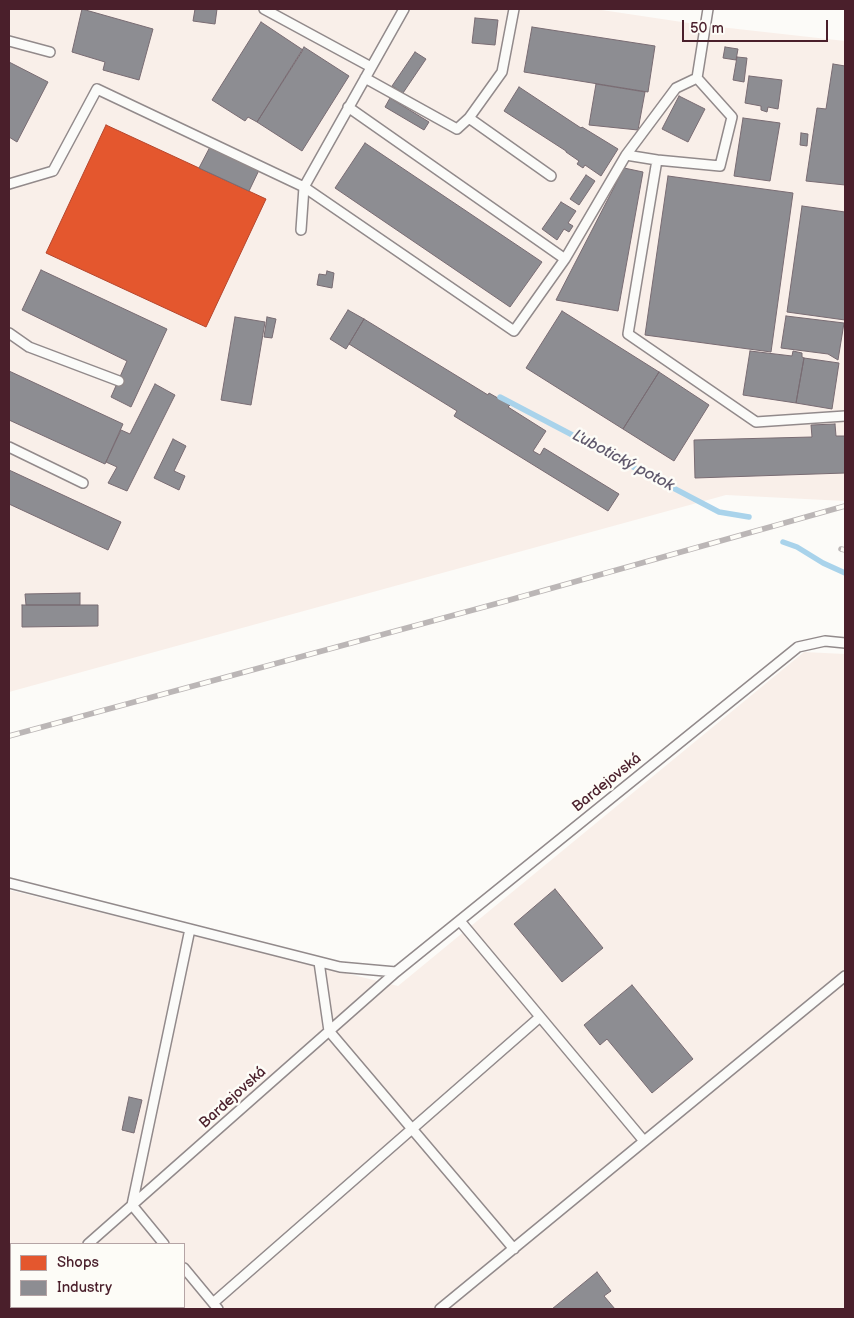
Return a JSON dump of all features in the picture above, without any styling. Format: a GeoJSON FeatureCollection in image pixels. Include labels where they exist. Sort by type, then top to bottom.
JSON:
{"type":"FeatureCollection","features":[{"type":"Feature","properties":{"kind":"lane"},"geometry":{"type":"LineString","coordinates":[[264,9],[371,67]]}},
{"type":"Feature","properties":{"kind":"lane"},"geometry":{"type":"LineString","coordinates":[[301,230],[304,187],[404,9]]}},
{"type":"Feature","properties":{"kind":"lane"},"geometry":{"type":"LineString","coordinates":[[365,78],[457,129],[469,118],[502,72],[514,9]]}},
{"type":"Feature","properties":{"kind":"lane"},"geometry":{"type":"LineString","coordinates":[[697,78],[708,9]]}},
{"type":"Feature","properties":{"kind":"lane"},"geometry":{"type":"LineString","coordinates":[[9,41],[50,52]]}},
{"type":"Feature","properties":{"kind":"lane"},"geometry":{"type":"LineString","coordinates":[[9,184],[53,171],[97,89],[304,187],[514,331],[565,260],[626,155],[676,88],[697,78]]}},
{"type":"Feature","properties":{"kind":"lane"},"geometry":{"type":"LineString","coordinates":[[626,155],[720,166],[732,117],[697,78]]}},
{"type":"Feature","properties":{"kind":"lane"},"geometry":{"type":"LineString","coordinates":[[348,107],[565,260]]}},
{"type":"Feature","properties":{"kind":"lane"},"geometry":{"type":"LineString","coordinates":[[469,118],[551,176]]}},
{"type":"Feature","properties":{"kind":"lane"},"geometry":{"type":"LineString","coordinates":[[658,160],[628,334],[756,422],[845,416]]}},
{"type":"Feature","properties":{"kind":"lane"},"geometry":{"type":"LineString","coordinates":[[9,333],[29,347],[118,381]]}},
{"type":"Feature","properties":{"kind":"lane"},"geometry":{"type":"LineString","coordinates":[[9,446],[83,483]]}},
{"type":"Feature","properties":{"kind":"lane","name":"Bardejovská"},"geometry":{"type":"LineString","coordinates":[[89,1243],[396,972],[798,646],[825,641],[845,642]]}},
{"type":"Feature","properties":{"kind":"lane"},"geometry":{"type":"LineString","coordinates":[[9,883],[318,962],[340,967],[396,972]]}},
{"type":"Feature","properties":{"kind":"lane"},"geometry":{"type":"LineString","coordinates":[[460,920],[644,1141]]}},
{"type":"Feature","properties":{"kind":"lane"},"geometry":{"type":"LineString","coordinates":[[163,1243],[132,1205],[190,929]]}},
{"type":"Feature","properties":{"kind":"lane"},"geometry":{"type":"LineString","coordinates":[[318,962],[329,1031],[514,1249]]}},
{"type":"Feature","properties":{"kind":"lane"},"geometry":{"type":"LineString","coordinates":[[440,1309],[845,976]]}},
{"type":"Feature","properties":{"kind":"lane"},"geometry":{"type":"LineString","coordinates":[[185,1269],[215,1306],[540,1017]]}},
{"type":"Feature","properties":{"kind":"shaded area"},"geometry":{"type":"Polygon","coordinates":[[[9,9],[595,9],[702,25],[845,41],[845,501],[726,495],[9,692],[9,9]]]}},
{"type":"Feature","properties":{"kind":"shaded area"},"geometry":{"type":"Polygon","coordinates":[[[804,652],[845,654],[845,1309],[9,1309],[9,890],[398,986],[804,652]]]}},
{"type":"Feature","properties":{"kind":"building: Shops"},"geometry":{"type":"Polygon","coordinates":[[[106,125],[266,199],[206,327],[46,253],[106,125]]]}},
{"type":"Feature","properties":{"kind":"building: Industry"},"geometry":{"type":"Polygon","coordinates":[[[82,9],[153,29],[139,80],[103,70],[105,62],[72,52],[82,9]]]}},
{"type":"Feature","properties":{"kind":"building: Industry"},"geometry":{"type":"Polygon","coordinates":[[[195,9],[217,9],[215,24],[193,21],[195,9]]]}},
{"type":"Feature","properties":{"kind":"building: Industry"},"geometry":{"type":"Polygon","coordinates":[[[475,18],[498,20],[495,45],[472,43],[475,18]]]}},
{"type":"Feature","properties":{"kind":"building: Industry"},"geometry":{"type":"Polygon","coordinates":[[[261,22],[303,50],[257,122],[248,117],[245,121],[212,100],[261,22]]]}},
{"type":"Feature","properties":{"kind":"building: Industry"},"geometry":{"type":"Polygon","coordinates":[[[532,27],[655,46],[648,92],[524,72],[532,27]]]}},
{"type":"Feature","properties":{"kind":"building: Industry"},"geometry":{"type":"Polygon","coordinates":[[[304,47],[349,76],[302,151],[257,122],[304,47]]]}},
{"type":"Feature","properties":{"kind":"building: Industry"},"geometry":{"type":"Polygon","coordinates":[[[725,47],[738,49],[736,60],[723,58],[725,47]]]}},
{"type":"Feature","properties":{"kind":"building: Industry"},"geometry":{"type":"Polygon","coordinates":[[[415,52],[426,59],[403,93],[392,86],[415,52]]]}},
{"type":"Feature","properties":{"kind":"building: Industry"},"geometry":{"type":"Polygon","coordinates":[[[737,57],[747,58],[744,82],[733,80],[737,57]]]}},
{"type":"Feature","properties":{"kind":"building: Industry"},"geometry":{"type":"Polygon","coordinates":[[[9,62],[48,82],[17,142],[9,137],[9,62]]]}},
{"type":"Feature","properties":{"kind":"building: Industry"},"geometry":{"type":"Polygon","coordinates":[[[833,64],[845,66],[845,185],[806,181],[817,108],[826,109],[833,64]]]}},
{"type":"Feature","properties":{"kind":"building: Industry"},"geometry":{"type":"Polygon","coordinates":[[[749,76],[782,80],[778,109],[768,107],[767,112],[761,110],[761,106],[745,103],[749,76]]]}},
{"type":"Feature","properties":{"kind":"building: Industry"},"geometry":{"type":"Polygon","coordinates":[[[596,84],[645,92],[638,130],[589,125],[596,84]]]}},
{"type":"Feature","properties":{"kind":"building: Industry"},"geometry":{"type":"Polygon","coordinates":[[[519,87],[581,128],[618,149],[601,176],[585,165],[583,168],[577,164],[579,161],[566,151],[504,111],[519,87]]]}},
{"type":"Feature","properties":{"kind":"building: Industry"},"geometry":{"type":"Polygon","coordinates":[[[679,96],[705,109],[688,142],[662,129],[679,96]]]}},
{"type":"Feature","properties":{"kind":"building: Industry"},"geometry":{"type":"Polygon","coordinates":[[[390,98],[429,122],[424,130],[385,107],[390,98]]]}},
{"type":"Feature","properties":{"kind":"building: Industry"},"geometry":{"type":"Polygon","coordinates":[[[743,118],[780,123],[770,181],[734,176],[743,118]]]}},
{"type":"Feature","properties":{"kind":"building: Industry"},"geometry":{"type":"Polygon","coordinates":[[[801,133],[808,134],[807,146],[800,145],[801,133]]]}},
{"type":"Feature","properties":{"kind":"building: Industry"},"geometry":{"type":"Polygon","coordinates":[[[365,143],[542,262],[510,307],[335,188],[365,143]]]}},
{"type":"Feature","properties":{"kind":"building: Industry"},"geometry":{"type":"Polygon","coordinates":[[[211,145],[260,168],[249,191],[199,168],[211,145]]]}},
{"type":"Feature","properties":{"kind":"building: Industry"},"geometry":{"type":"Polygon","coordinates":[[[624,168],[643,172],[618,311],[556,300],[624,168]]]}},
{"type":"Feature","properties":{"kind":"building: Industry"},"geometry":{"type":"Polygon","coordinates":[[[586,175],[595,181],[579,205],[570,199],[586,175]]]}},
{"type":"Feature","properties":{"kind":"building: Industry"},"geometry":{"type":"Polygon","coordinates":[[[668,176],[793,193],[771,352],[645,335],[668,176]]]}},
{"type":"Feature","properties":{"kind":"building: Industry"},"geometry":{"type":"Polygon","coordinates":[[[561,202],[576,211],[568,223],[573,226],[569,232],[564,229],[557,240],[542,229],[561,202]]]}},
{"type":"Feature","properties":{"kind":"building: Industry"},"geometry":{"type":"Polygon","coordinates":[[[802,206],[845,212],[845,320],[787,312],[802,206]]]}},
{"type":"Feature","properties":{"kind":"building: Industry"},"geometry":{"type":"Polygon","coordinates":[[[41,270],[167,329],[131,407],[111,397],[127,361],[22,310],[41,270]]]}},
{"type":"Feature","properties":{"kind":"building: Industry"},"geometry":{"type":"Polygon","coordinates":[[[327,271],[334,273],[332,288],[317,285],[319,274],[326,275],[327,271]]]}},
{"type":"Feature","properties":{"kind":"building: Industry"},"geometry":{"type":"Polygon","coordinates":[[[348,310],[364,319],[346,349],[330,339],[348,310]]]}},
{"type":"Feature","properties":{"kind":"building: Industry"},"geometry":{"type":"Polygon","coordinates":[[[562,311],[659,372],[623,429],[526,368],[562,311]]]}},
{"type":"Feature","properties":{"kind":"building: Industry"},"geometry":{"type":"Polygon","coordinates":[[[786,316],[844,323],[838,360],[828,354],[781,348],[786,316]]]}},
{"type":"Feature","properties":{"kind":"building: Industry"},"geometry":{"type":"Polygon","coordinates":[[[235,317],[265,322],[251,405],[221,400],[235,317]]]}},
{"type":"Feature","properties":{"kind":"building: Industry"},"geometry":{"type":"Polygon","coordinates":[[[267,317],[276,319],[272,338],[264,337],[267,317]]]}},
{"type":"Feature","properties":{"kind":"building: Industry"},"geometry":{"type":"Polygon","coordinates":[[[364,319],[488,395],[489,393],[510,405],[508,407],[546,431],[533,451],[540,455],[544,448],[619,494],[608,511],[454,416],[457,411],[349,344],[364,319]]]}},
{"type":"Feature","properties":{"kind":"building: Industry"},"geometry":{"type":"Polygon","coordinates":[[[750,351],[792,356],[793,351],[802,353],[804,358],[796,403],[743,395],[750,351]]]}},
{"type":"Feature","properties":{"kind":"building: Industry"},"geometry":{"type":"Polygon","coordinates":[[[804,358],[839,363],[832,409],[796,403],[804,358]]]}},
{"type":"Feature","properties":{"kind":"building: Industry"},"geometry":{"type":"Polygon","coordinates":[[[9,371],[123,424],[105,464],[9,420],[9,371]]]}},
{"type":"Feature","properties":{"kind":"building: Industry"},"geometry":{"type":"Polygon","coordinates":[[[659,372],[709,405],[674,461],[623,429],[659,372]]]}},
{"type":"Feature","properties":{"kind":"building: Industry"},"geometry":{"type":"Polygon","coordinates":[[[155,384],[175,395],[127,491],[108,483],[117,467],[106,462],[121,430],[130,434],[155,384]]]}},
{"type":"Feature","properties":{"kind":"building: Industry"},"geometry":{"type":"Polygon","coordinates":[[[835,424],[836,436],[845,436],[845,473],[695,478],[694,440],[812,437],[811,425],[835,424]]]}},
{"type":"Feature","properties":{"kind":"building: Industry"},"geometry":{"type":"Polygon","coordinates":[[[173,439],[186,446],[174,471],[185,476],[179,490],[154,478],[173,439]]]}},
{"type":"Feature","properties":{"kind":"building: Industry"},"geometry":{"type":"Polygon","coordinates":[[[9,470],[121,522],[108,550],[9,504],[9,470]]]}},
{"type":"Feature","properties":{"kind":"building: Industry"},"geometry":{"type":"Polygon","coordinates":[[[80,593],[80,605],[26,605],[25,594],[80,593]]]}},
{"type":"Feature","properties":{"kind":"building: Industry"},"geometry":{"type":"Polygon","coordinates":[[[22,605],[98,605],[98,626],[22,627],[22,605]]]}},
{"type":"Feature","properties":{"kind":"building: Industry"},"geometry":{"type":"Polygon","coordinates":[[[555,889],[603,948],[562,982],[514,924],[555,889]]]}},
{"type":"Feature","properties":{"kind":"building: Industry"},"geometry":{"type":"Polygon","coordinates":[[[632,985],[693,1059],[652,1093],[607,1039],[600,1045],[584,1025],[632,985]]]}},
{"type":"Feature","properties":{"kind":"building: Industry"},"geometry":{"type":"Polygon","coordinates":[[[129,1097],[142,1100],[134,1133],[122,1130],[129,1097]]]}},
{"type":"Feature","properties":{"kind":"building: Industry"},"geometry":{"type":"Polygon","coordinates":[[[597,1272],[611,1291],[604,1296],[615,1309],[552,1309],[597,1272]]]}},
{"type":"Feature","properties":{"kind":"waterway","name":"Ľubotický potok"},"geometry":{"type":"LineString","coordinates":[[500,397],[719,512],[749,517]]}},
{"type":"Feature","properties":{"kind":"waterway","name":"Ľubotický potok"},"geometry":{"type":"LineString","coordinates":[[783,542],[797,547],[823,563],[845,573]]}},
{"type":"Feature","properties":{"kind":"railway"},"geometry":{"type":"LineString","coordinates":[[9,736],[506,601],[845,506]]}},
{"type":"Feature","properties":{"kind":"railway"},"geometry":{"type":"LineString","coordinates":[[841,549],[845,550]]}}]}
